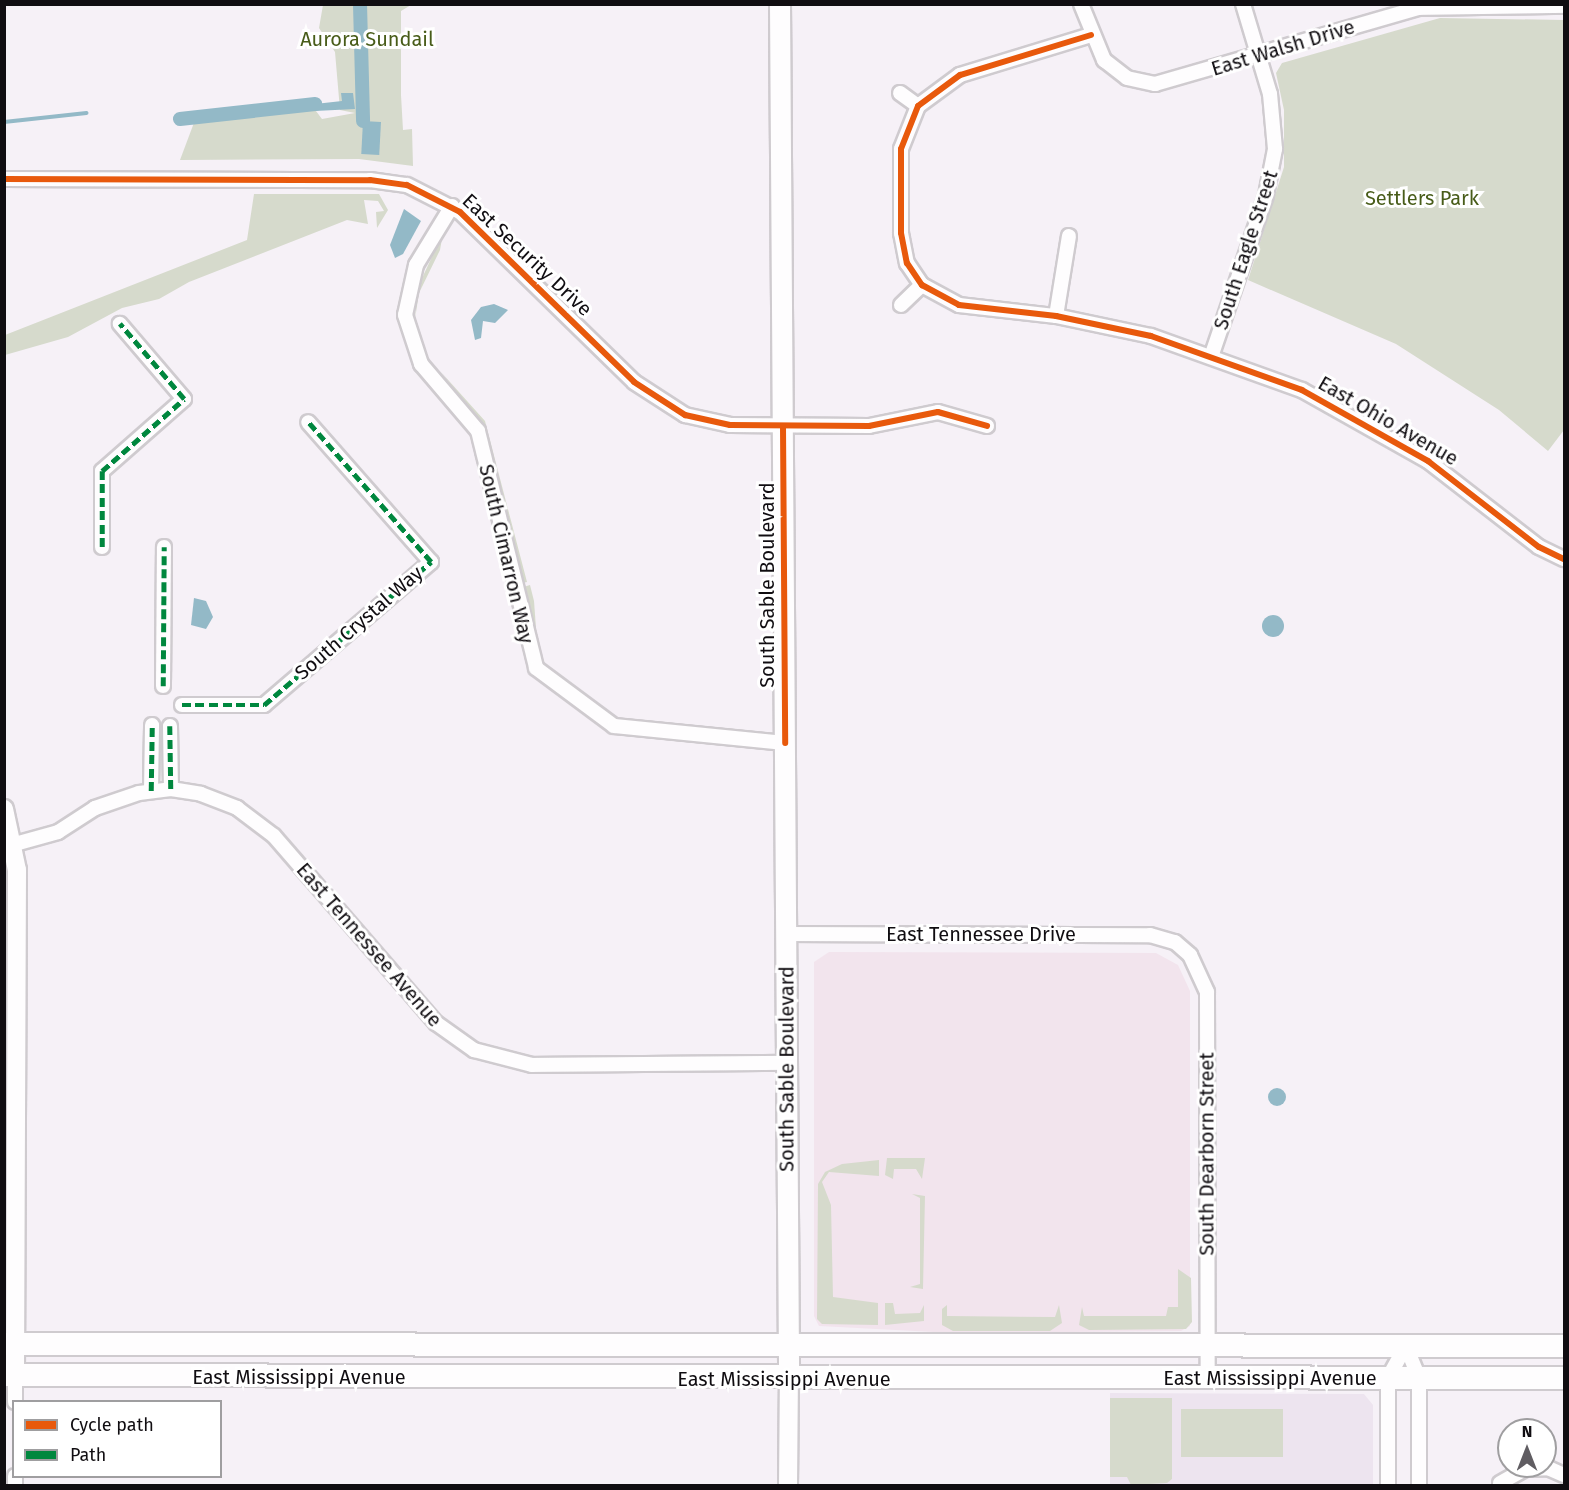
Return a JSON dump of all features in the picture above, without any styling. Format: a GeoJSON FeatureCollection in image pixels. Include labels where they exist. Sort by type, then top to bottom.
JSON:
{"type":"FeatureCollection","features":[{"type":"Feature","properties":{"kind":"main road","name":"South Sable Boulevard"},"geometry":{"type":"LineString","coordinates":[[780,4],[789,1379]]}},
{"type":"Feature","properties":{"kind":"main road","name":"East Mississippi Avenue"},"geometry":{"type":"LineString","coordinates":[[10,1344],[789,1347],[1564,1346]]}},
{"type":"Feature","properties":{"kind":"main road","name":"East Mississippi Avenue"},"geometry":{"type":"LineString","coordinates":[[10,1375],[789,1379],[1564,1378]]}},
{"type":"Feature","properties":{"kind":"street","name":"East Walsh Drive"},"geometry":{"type":"LineString","coordinates":[[1082,4],[1090,35],[1115,70],[1155,84],[1258,53],[1441,5],[1564,6]]}},
{"type":"Feature","properties":{"kind":"street","name":"South Eagle Street"},"geometry":{"type":"LineString","coordinates":[[1212,354],[1273,168],[1274,112],[1244,4]]}},
{"type":"Feature","properties":{"kind":"street"},"geometry":{"type":"LineString","coordinates":[[901,305],[922,285],[907,263],[901,232],[901,149],[918,106],[960,75],[1090,35]]}},
{"type":"Feature","properties":{"kind":"street"},"geometry":{"type":"LineString","coordinates":[[900,93],[918,106]]}},
{"type":"Feature","properties":{"kind":"street","name":"East Security Drive"},"geometry":{"type":"LineString","coordinates":[[4,179],[379,180],[422,190],[452,206],[653,398],[708,422],[783,426],[869,426],[938,412],[987,426]]}},
{"type":"Feature","properties":{"kind":"street","name":"South Cimarron Way"},"geometry":{"type":"LineString","coordinates":[[452,206],[416,265],[405,315],[421,364],[478,431],[536,668],[614,726],[785,743]]}},
{"type":"Feature","properties":{"kind":"street"},"geometry":{"type":"LineString","coordinates":[[1056,316],[1069,236]]}},
{"type":"Feature","properties":{"kind":"street","name":"East Ohio Avenue"},"geometry":{"type":"LineString","coordinates":[[922,285],[959,305],[1056,316],[1212,354],[1302,390],[1388,435],[1468,489],[1539,547],[1564,559]]}},
{"type":"Feature","properties":{"kind":"street"},"geometry":{"type":"LineString","coordinates":[[102,547],[102,471],[184,399],[120,324]]}},
{"type":"Feature","properties":{"kind":"street","name":"South Crystal Way"},"geometry":{"type":"LineString","coordinates":[[182,705],[264,705],[431,562],[308,422]]}},
{"type":"Feature","properties":{"kind":"street"},"geometry":{"type":"LineString","coordinates":[[163,686],[164,547]]}},
{"type":"Feature","properties":{"kind":"street"},"geometry":{"type":"LineString","coordinates":[[151,791],[152,725]]}},
{"type":"Feature","properties":{"kind":"street"},"geometry":{"type":"LineString","coordinates":[[170,726],[171,789]]}},
{"type":"Feature","properties":{"kind":"street","name":"East Tennessee Avenue"},"geometry":{"type":"LineString","coordinates":[[15,844],[58,832],[117,799],[151,791],[171,789],[223,802],[257,821],[436,1023],[474,1050],[532,1065],[786,1063]]}},
{"type":"Feature","properties":{"kind":"street"},"geometry":{"type":"LineString","coordinates":[[4,809],[15,844],[10,1344],[10,1375],[15,1400]]}},
{"type":"Feature","properties":{"kind":"street","name":"East Tennessee Drive"},"geometry":{"type":"LineString","coordinates":[[786,934],[1137,934],[1175,942]]}},
{"type":"Feature","properties":{"kind":"street","name":"South Dearborn Street"},"geometry":{"type":"LineString","coordinates":[[1175,942],[1200,969],[1207,992],[1208,1378]]}},
{"type":"Feature","properties":{"kind":"street"},"geometry":{"type":"LineString","coordinates":[[1388,1485],[1388,1378],[1406,1346]]}},
{"type":"Feature","properties":{"kind":"street"},"geometry":{"type":"LineString","coordinates":[[1406,1346],[1419,1378],[1419,1485]]}},
{"type":"Feature","properties":{"kind":"street","name":"South Sable Boulevard"},"geometry":{"type":"LineString","coordinates":[[788,1485],[789,1379]]}},
{"type":"Feature","properties":{"kind":"street"},"geometry":{"type":"LineString","coordinates":[[1500,1483],[1525,1469],[1564,1475]]}},
{"type":"Feature","properties":{"kind":"shaded area"},"geometry":{"type":"Polygon","coordinates":[[[829,952],[1156,953],[1178,965],[1190,991],[1190,1326],[1181,1331],[953,1333],[819,1326],[814,1316],[814,962],[829,952]]]}},
{"type":"Feature","properties":{"kind":"shaded area"},"geometry":{"type":"Polygon","coordinates":[[[1110,1393],[1364,1394],[1373,1405],[1373,1485],[1110,1485],[1110,1393]]]}},
{"type":"Feature","properties":{"kind":"green space","name":"Aurora Sundail"},"geometry":{"type":"Polygon","coordinates":[[[323,5],[411,5],[401,11],[401,95],[403,130],[412,129],[413,166],[359,159],[180,160],[195,120],[313,107],[322,119],[355,113],[340,110],[335,52],[319,28],[323,5]]]}},
{"type":"Feature","properties":{"kind":"green space","name":"Settlers Park"},"geometry":{"type":"Polygon","coordinates":[[[1440,18],[1564,20],[1564,430],[1548,451],[1499,410],[1396,344],[1248,280],[1284,167],[1284,110],[1276,73],[1282,63],[1440,18]]]}},
{"type":"Feature","properties":{"kind":"green space"},"geometry":{"type":"Polygon","coordinates":[[[254,194],[379,194],[388,210],[377,228],[376,212],[384,211],[378,201],[364,200],[368,224],[347,220],[189,282],[159,299],[122,308],[68,337],[5,355],[5,335],[247,240],[254,194]]]}},
{"type":"Feature","properties":{"kind":"green space"},"geometry":{"type":"Polygon","coordinates":[[[443,233],[440,250],[419,293],[415,319],[417,289],[443,233]]]}},
{"type":"Feature","properties":{"kind":"green space"},"geometry":{"type":"Polygon","coordinates":[[[441,372],[485,421],[527,582],[519,584],[484,427],[441,372]]]}},
{"type":"Feature","properties":{"kind":"green space"},"geometry":{"type":"Polygon","coordinates":[[[530,585],[534,601],[537,642],[520,588],[530,585]]]}},
{"type":"Feature","properties":{"kind":"green space"},"geometry":{"type":"Polygon","coordinates":[[[887,1158],[925,1158],[922,1179],[916,1169],[894,1169],[893,1179],[885,1175],[887,1158]]]}},
{"type":"Feature","properties":{"kind":"green space"},"geometry":{"type":"Polygon","coordinates":[[[879,1160],[879,1176],[829,1172],[822,1182],[831,1205],[833,1297],[878,1303],[878,1325],[822,1324],[817,1319],[818,1184],[825,1172],[842,1164],[879,1160]]]}},
{"type":"Feature","properties":{"kind":"green space"},"geometry":{"type":"Polygon","coordinates":[[[912,1194],[925,1196],[923,1289],[910,1287],[920,1284],[920,1198],[912,1194]]]}},
{"type":"Feature","properties":{"kind":"green space"},"geometry":{"type":"Polygon","coordinates":[[[1178,1269],[1191,1278],[1192,1322],[1186,1329],[1089,1330],[1079,1325],[1082,1307],[1084,1316],[1166,1316],[1168,1307],[1178,1307],[1178,1269]]]}},
{"type":"Feature","properties":{"kind":"green space"},"geometry":{"type":"Polygon","coordinates":[[[885,1303],[893,1303],[895,1314],[920,1313],[924,1305],[924,1321],[885,1325],[885,1303]]]}},
{"type":"Feature","properties":{"kind":"green space"},"geometry":{"type":"Polygon","coordinates":[[[947,1305],[947,1316],[1055,1317],[1059,1305],[1062,1323],[1050,1331],[953,1331],[942,1325],[942,1309],[947,1305]]]}},
{"type":"Feature","properties":{"kind":"green space"},"geometry":{"type":"Polygon","coordinates":[[[1110,1398],[1172,1398],[1172,1479],[1167,1483],[1131,1485],[1127,1477],[1110,1477],[1110,1398]]]}},
{"type":"Feature","properties":{"kind":"green space"},"geometry":{"type":"Polygon","coordinates":[[[1181,1409],[1283,1409],[1283,1457],[1181,1457],[1181,1409]]]}},
{"type":"Feature","properties":{"kind":"water"},"geometry":{"type":"Polygon","coordinates":[[[341,93],[353,93],[355,109],[315,111],[315,104],[342,101],[341,93]]]}},
{"type":"Feature","properties":{"kind":"water"},"geometry":{"type":"Polygon","coordinates":[[[363,121],[381,122],[379,155],[361,154],[363,121]]]}},
{"type":"Feature","properties":{"kind":"water"},"geometry":{"type":"Polygon","coordinates":[[[404,209],[421,221],[403,254],[395,258],[390,245],[404,209]]]}},
{"type":"Feature","properties":{"kind":"water"},"geometry":{"type":"Polygon","coordinates":[[[494,304],[508,310],[495,323],[483,321],[481,338],[475,340],[471,320],[481,307],[494,304]]]}},
{"type":"Feature","properties":{"kind":"water"},"geometry":{"type":"Polygon","coordinates":[[[194,598],[206,601],[213,617],[206,629],[191,625],[194,598]]]}},
{"type":"Feature","properties":{"kind":"water"},"geometry":{"type":"Polygon","coordinates":[[[1273,615],[1281,618],[1284,626],[1281,634],[1273,637],[1265,634],[1262,626],[1265,618],[1273,615]]]}},
{"type":"Feature","properties":{"kind":"water"},"geometry":{"type":"Polygon","coordinates":[[[1277,1088],[1283,1091],[1286,1097],[1283,1103],[1277,1106],[1271,1103],[1268,1097],[1271,1091],[1277,1088]]]}},
{"type":"Feature","properties":{"kind":"waterway"},"geometry":{"type":"LineString","coordinates":[[360,4],[363,121]]}},
{"type":"Feature","properties":{"kind":"waterway"},"geometry":{"type":"LineString","coordinates":[[180,119],[315,104]]}},
{"type":"Feature","properties":{"kind":"waterway"},"geometry":{"type":"LineString","coordinates":[[4,122],[87,113]]}},
{"type":"Feature","properties":{"kind":"marked path"},"geometry":{"type":"LineString","coordinates":[[102,547],[102,471],[184,399],[120,324]]}},
{"type":"Feature","properties":{"kind":"marked path"},"geometry":{"type":"LineString","coordinates":[[182,705],[264,705],[431,562],[308,422]]}},
{"type":"Feature","properties":{"kind":"marked path"},"geometry":{"type":"LineString","coordinates":[[163,686],[164,547]]}},
{"type":"Feature","properties":{"kind":"marked path"},"geometry":{"type":"LineString","coordinates":[[151,791],[152,725]]}},
{"type":"Feature","properties":{"kind":"marked path"},"geometry":{"type":"LineString","coordinates":[[170,726],[171,789]]}},
{"type":"Feature","properties":{"kind":"cycle path"},"geometry":{"type":"LineString","coordinates":[[1091,35],[960,75],[918,106],[901,149],[901,233],[907,263],[922,285],[959,305],[1056,316],[1151,336],[1302,390],[1428,461],[1539,547],[1564,559]]}},
{"type":"Feature","properties":{"kind":"cycle path"},"geometry":{"type":"LineString","coordinates":[[4,179],[370,180],[407,185],[460,212],[634,382],[685,415],[730,425],[869,426],[938,412],[987,426]]}},
{"type":"Feature","properties":{"kind":"cycle path"},"geometry":{"type":"LineString","coordinates":[[783,426],[785,743]]}}]}
